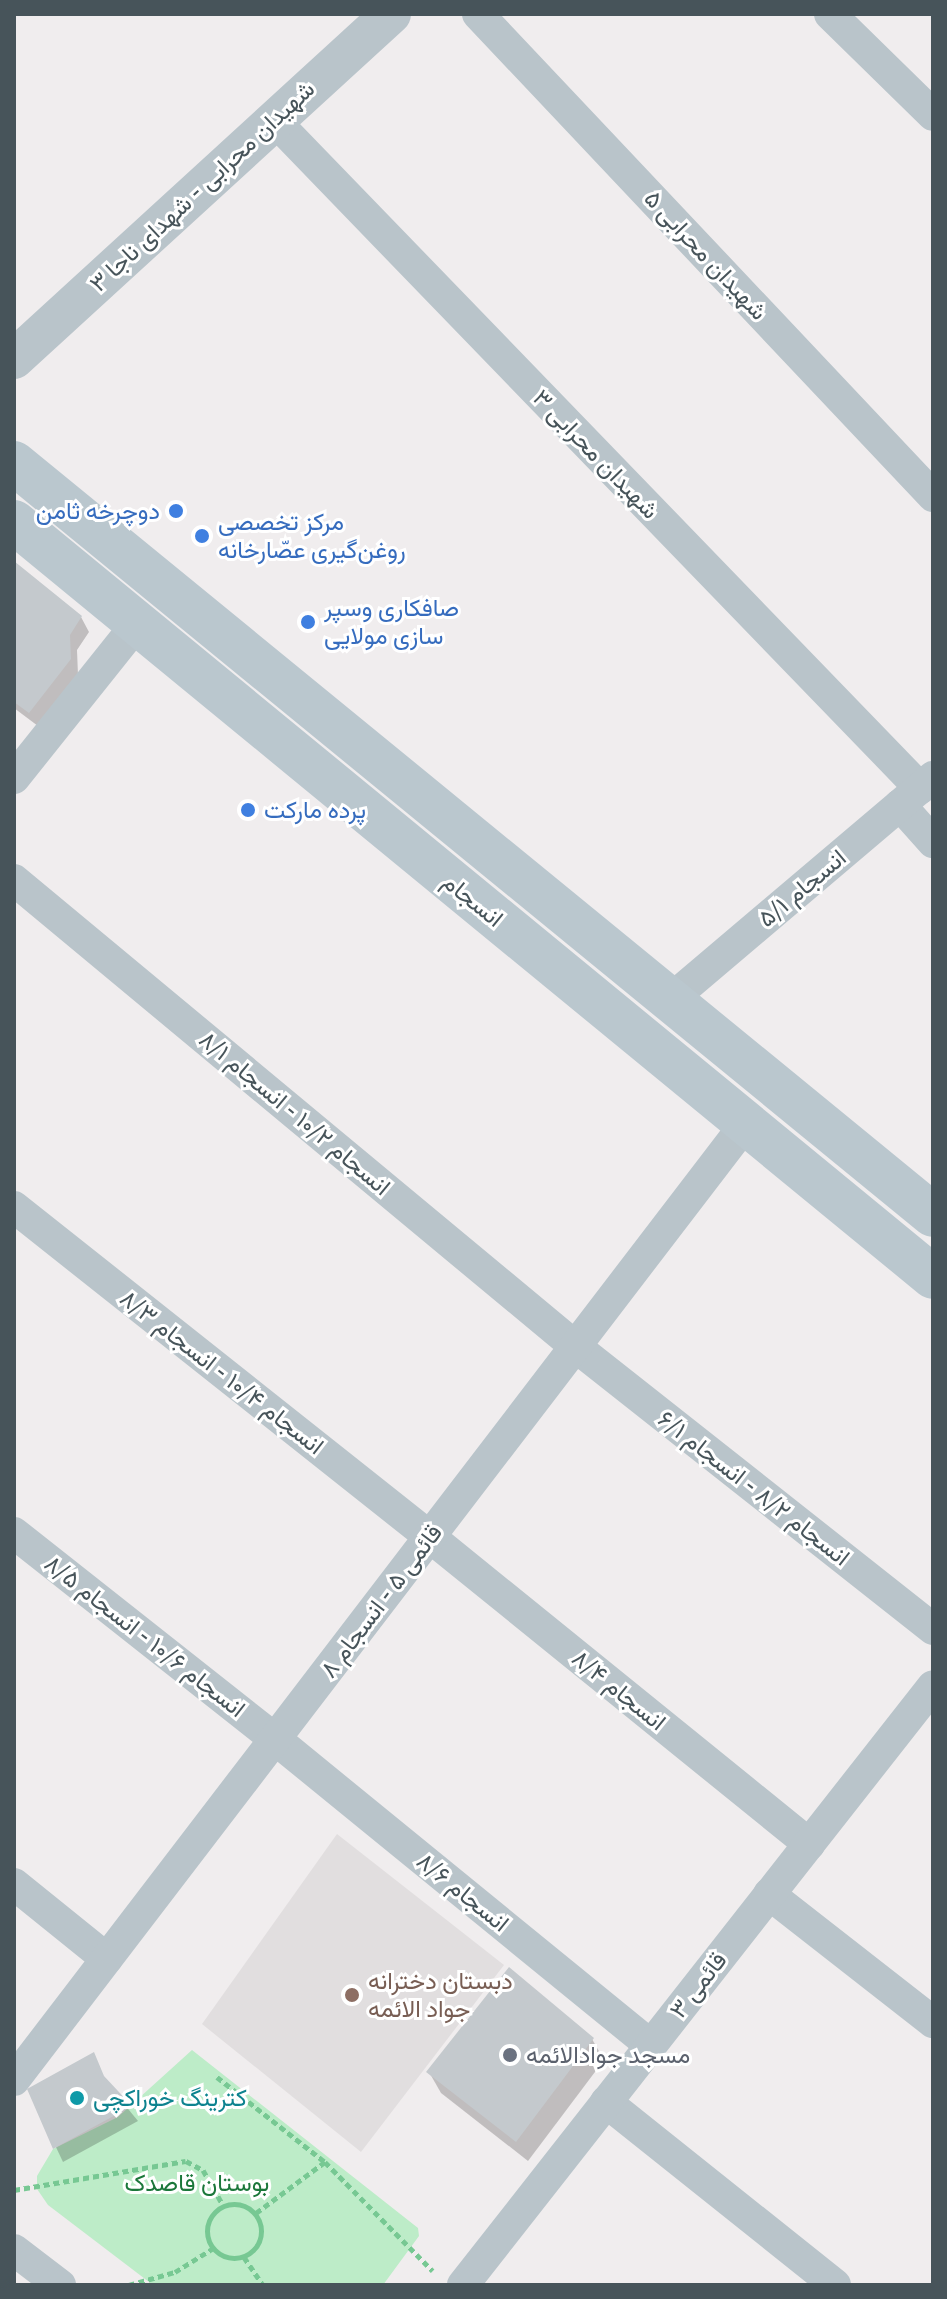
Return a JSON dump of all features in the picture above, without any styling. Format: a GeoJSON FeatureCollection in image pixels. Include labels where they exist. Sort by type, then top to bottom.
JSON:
{"type":"FeatureCollection","features":[{"type":"Feature","properties":{"kind":"main road","name":"انسجام"},"geometry":{"type":"LineString","coordinates":[[14,463],[933,1215]]}},
{"type":"Feature","properties":{"kind":"main road","name":"انسجام"},"geometry":{"type":"LineString","coordinates":[[14,522],[933,1277]]}},
{"type":"Feature","properties":{"kind":"street","name":"شهیدان محرابی - شهدای ناجا ۳"},"geometry":{"type":"LineString","coordinates":[[14,359],[391,14]]}},
{"type":"Feature","properties":{"kind":"street","name":"شهیدان محرابی ۵"},"geometry":{"type":"LineString","coordinates":[[478,14],[933,496]]}},
{"type":"Feature","properties":{"kind":"street"},"geometry":{"type":"LineString","coordinates":[[830,14],[933,115]]}},
{"type":"Feature","properties":{"kind":"street","name":"شهیدان محرابی ۳"},"geometry":{"type":"LineString","coordinates":[[273,119],[918,790],[933,842]]}},
{"type":"Feature","properties":{"kind":"street"},"geometry":{"type":"LineString","coordinates":[[14,778],[137,624]]}},
{"type":"Feature","properties":{"kind":"street","name":"انسجام ۵/۱"},"geometry":{"type":"LineString","coordinates":[[670,1000],[918,790]]}},
{"type":"Feature","properties":{"kind":"street","name":"انسجام ۱۰/۲ - انسجام ۸/۱"},"geometry":{"type":"LineString","coordinates":[[14,880],[576,1347]]}},
{"type":"Feature","properties":{"kind":"street","name":"قائمی ۵ - انسجام ۸"},"geometry":{"type":"LineString","coordinates":[[14,2080],[747,1122]]}},
{"type":"Feature","properties":{"kind":"street","name":"انسجام ۱۰/۴ - انسجام ۸/۳"},"geometry":{"type":"LineString","coordinates":[[14,1207],[430,1537]]}},
{"type":"Feature","properties":{"kind":"street","name":"انسجام ۸/۲ - انسجام ۶/۱"},"geometry":{"type":"LineString","coordinates":[[576,1347],[933,1629]]}},
{"type":"Feature","properties":{"kind":"street","name":"انسجام ۱۰/۶ - انسجام ۸/۵"},"geometry":{"type":"LineString","coordinates":[[14,1533],[275,1739]]}},
{"type":"Feature","properties":{"kind":"street","name":"انسجام ۸/۴"},"geometry":{"type":"LineString","coordinates":[[430,1537],[809,1844]]}},
{"type":"Feature","properties":{"kind":"street","name":"قائمی ۳"},"geometry":{"type":"LineString","coordinates":[[450,2279],[606,2102],[933,1686]]}},
{"type":"Feature","properties":{"kind":"street","name":"انسجام ۸/۶"},"geometry":{"type":"LineString","coordinates":[[275,1739],[650,2045]]}},
{"type":"Feature","properties":{"kind":"street"},"geometry":{"type":"LineString","coordinates":[[14,1884],[107,1959]]}},
{"type":"Feature","properties":{"kind":"street"},"geometry":{"type":"LineString","coordinates":[[769,1894],[933,2022]]}},
{"type":"Feature","properties":{"kind":"street"},"geometry":{"type":"LineString","coordinates":[[606,2102],[835,2285]]}},
{"type":"Feature","properties":{"kind":"street"},"geometry":{"type":"LineString","coordinates":[[14,2250],[60,2285]]}},
{"type":"Feature","properties":{"kind":"path"},"geometry":{"type":"LineString","coordinates":[[217,2077],[325,2162],[450,2279]]}},
{"type":"Feature","properties":{"kind":"path"},"geometry":{"type":"LineString","coordinates":[[14,2190],[186,2161],[203,2170],[223,2205]]}},
{"type":"Feature","properties":{"kind":"path"},"geometry":{"type":"LineString","coordinates":[[256,2213],[325,2162]]}},
{"type":"Feature","properties":{"kind":"path"},"geometry":{"type":"LineString","coordinates":[[241,2203],[256,2213],[262,2229],[258,2246],[244,2257],[227,2258],[212,2249],[206,2232],[210,2216],[223,2205],[241,2203]]}},
{"type":"Feature","properties":{"kind":"path"},"geometry":{"type":"LineString","coordinates":[[129,2285],[175,2272],[212,2249]]}},
{"type":"Feature","properties":{"kind":"path"},"geometry":{"type":"LineString","coordinates":[[244,2257],[263,2285]]}},
{"type":"Feature","properties":{"kind":"shaded area","name":"دبستان دخترانه جواد الائمه"},"geometry":{"type":"Polygon","coordinates":[[[337,1834],[504,1965],[361,2152],[202,2024],[337,1834]]]}},
{"type":"Feature","properties":{"kind":"green space","name":"بوستان قاصدک"},"geometry":{"type":"Polygon","coordinates":[[[192,2050],[418,2228],[419,2236],[383,2285],[153,2285],[48,2205],[37,2189],[37,2176],[53,2149],[118,2117],[192,2050]]]}},
{"type":"Feature","properties":{"kind":"building"},"geometry":{"type":"Polygon","coordinates":[[[14,561],[82,616],[70,635],[71,659],[29,713],[14,702],[14,561]]]}},
{"type":"Feature","properties":{"kind":"building","name":"مسجد جوادالائمه"},"geometry":{"type":"Polygon","coordinates":[[[509,1967],[594,2038],[516,2142],[426,2072],[509,1967]]]}},
{"type":"Feature","properties":{"kind":"building","name":"کترینگ خوراکچی"},"geometry":{"type":"Polygon","coordinates":[[[94,2052],[104,2076],[132,2106],[53,2149],[27,2089],[94,2052]]]}},
{"type":"Feature","properties":{"kind":"place","name":"دوچرخه ثامن"},"geometry":{"type":"Point","coordinates":[176,511]}},
{"type":"Feature","properties":{"kind":"place","name":"مرکز تخصصی روغن‌گیری عصّارخانه"},"geometry":{"type":"Point","coordinates":[202,536]}},
{"type":"Feature","properties":{"kind":"place","name":"صافکاری وسپر سازی مولایی"},"geometry":{"type":"Point","coordinates":[308,622]}},
{"type":"Feature","properties":{"kind":"place","name":"پرده مارکت"},"geometry":{"type":"Point","coordinates":[248,810]}},
{"type":"Feature","properties":{"kind":"place","name":"دبستان دخترانه جواد الائمه"},"geometry":{"type":"Point","coordinates":[352,1995]}},
{"type":"Feature","properties":{"kind":"place","name":"مسجد جوادالائمه"},"geometry":{"type":"Point","coordinates":[510,2055]}},
{"type":"Feature","properties":{"kind":"place","name":"کترینگ خوراکچی"},"geometry":{"type":"Point","coordinates":[77,2098]}}]}
